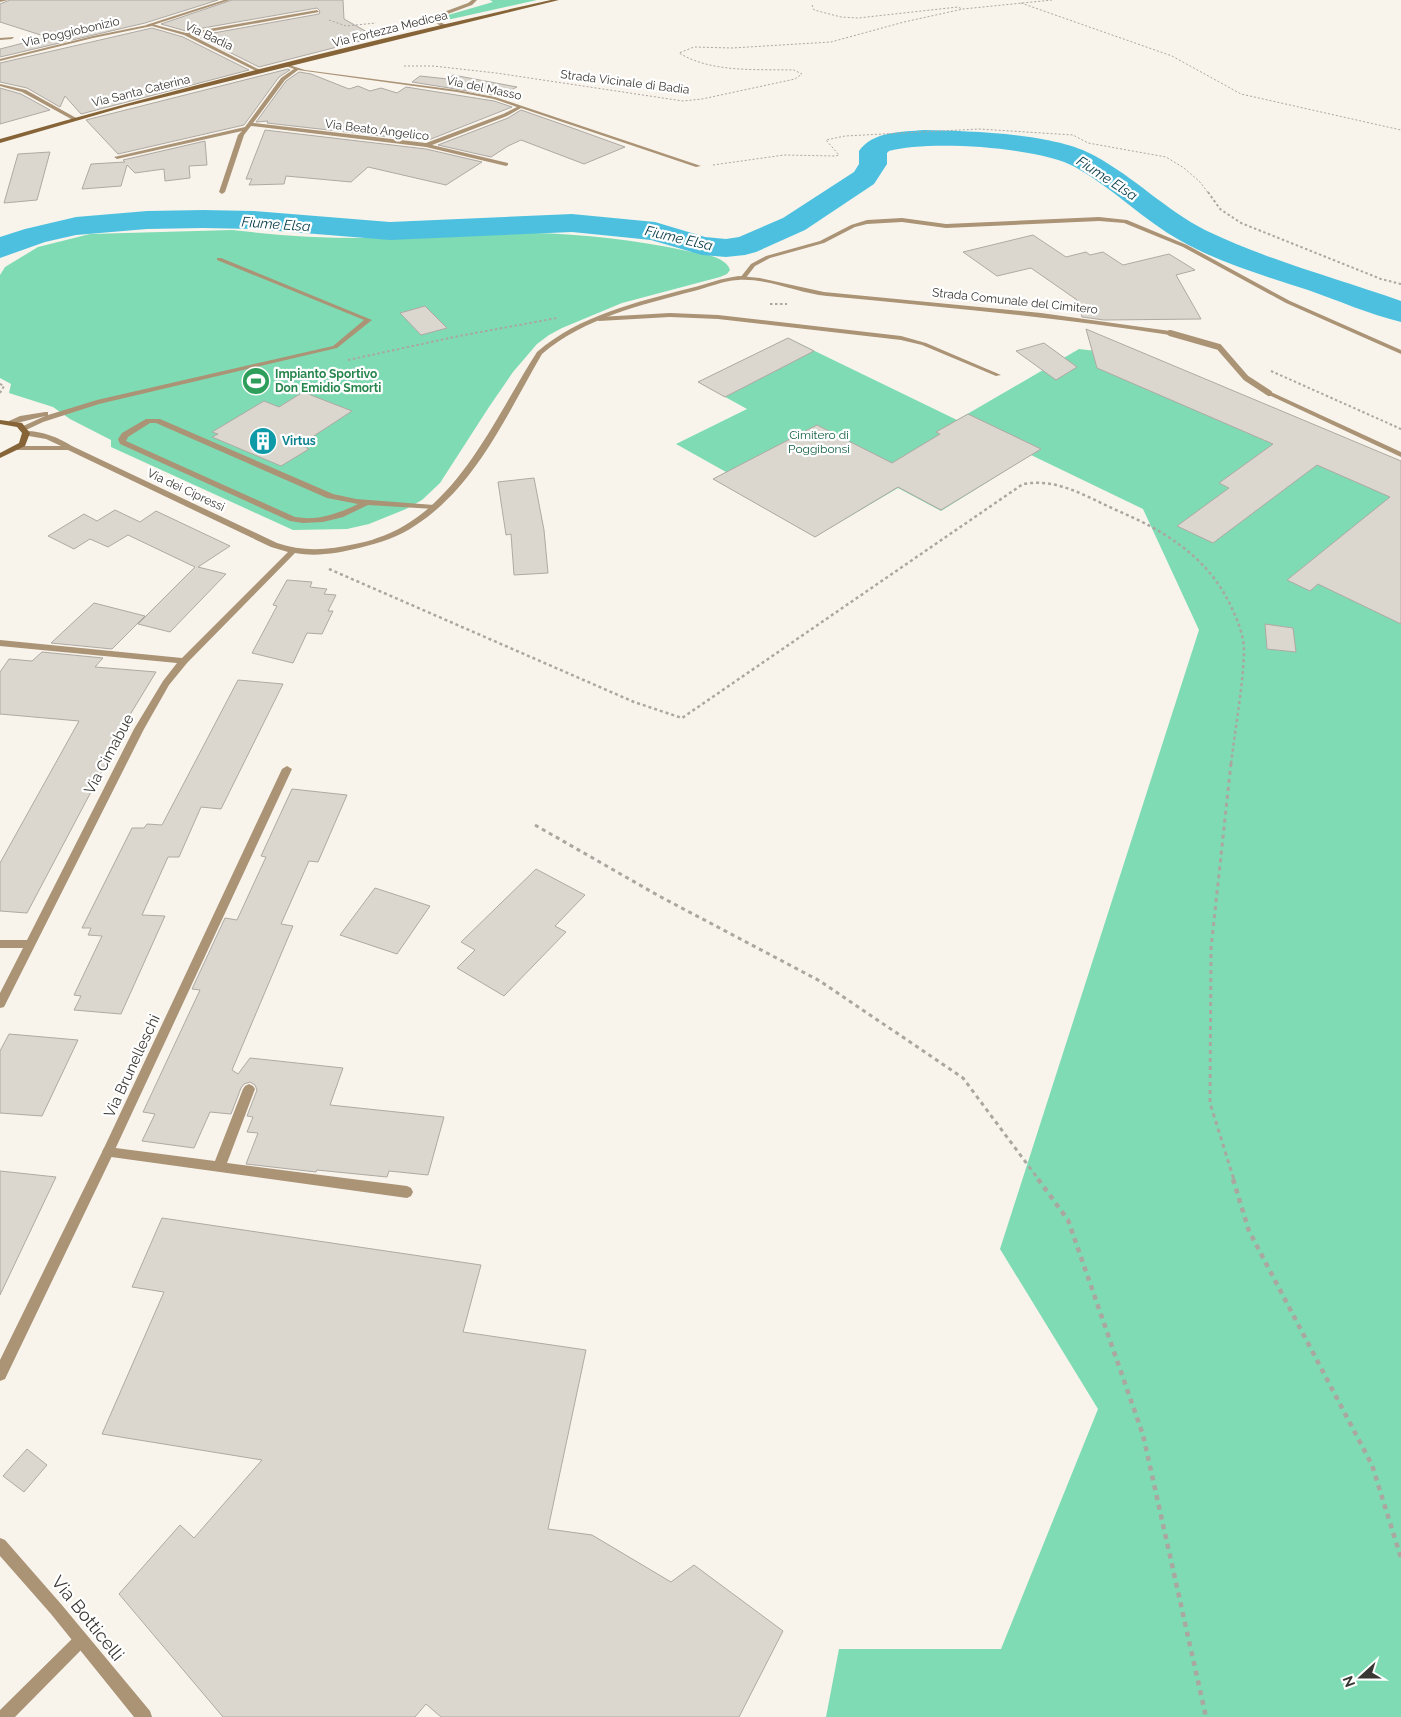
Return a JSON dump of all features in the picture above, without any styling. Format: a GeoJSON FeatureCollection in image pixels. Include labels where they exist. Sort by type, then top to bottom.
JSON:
{"type":"FeatureCollection","features":[{"type":"Feature","properties":{"kind":"main road","name":"Via Fortezza Medicea"},"geometry":{"type":"LineString","coordinates":[[288,65],[557,0]]}},
{"type":"Feature","properties":{"kind":"main road","name":"Via Santa Caterina"},"geometry":{"type":"LineString","coordinates":[[0,141],[75,119],[288,65]]}},
{"type":"Feature","properties":{"kind":"main road"},"geometry":{"type":"LineString","coordinates":[[0,464],[25,438],[25,431],[4,421]]}},
{"type":"Feature","properties":{"kind":"main road"},"geometry":{"type":"LineString","coordinates":[[0,456],[14,450]]}},
{"type":"Feature","properties":{"kind":"street"},"geometry":{"type":"LineString","coordinates":[[0,1],[6,0]]}},
{"type":"Feature","properties":{"kind":"street","name":"Via Poggiobonizio"},"geometry":{"type":"LineString","coordinates":[[0,60],[148,25],[228,0]]}},
{"type":"Feature","properties":{"kind":"street"},"geometry":{"type":"LineString","coordinates":[[444,26],[434,20],[435,17],[470,4],[475,0]]}},
{"type":"Feature","properties":{"kind":"street"},"geometry":{"type":"LineString","coordinates":[[186,34],[317,11]]}},
{"type":"Feature","properties":{"kind":"street","name":"Via Badia"},"geometry":{"type":"LineString","coordinates":[[148,25],[186,34],[260,72]]}},
{"type":"Feature","properties":{"kind":"street"},"geometry":{"type":"LineString","coordinates":[[0,39],[12,38]]}},
{"type":"Feature","properties":{"kind":"street","name":"Via del Masso"},"geometry":{"type":"LineString","coordinates":[[288,65],[297,69],[475,94],[522,106],[698,166]]}},
{"type":"Feature","properties":{"kind":"street"},"geometry":{"type":"LineString","coordinates":[[222,192],[238,142],[283,78],[297,69]]}},
{"type":"Feature","properties":{"kind":"street"},"geometry":{"type":"LineString","coordinates":[[0,85],[24,91],[75,119]]}},
{"type":"Feature","properties":{"kind":"street"},"geometry":{"type":"LineString","coordinates":[[426,146],[505,115],[522,106]]}},
{"type":"Feature","properties":{"kind":"street","name":"Via Beato Angelico"},"geometry":{"type":"LineString","coordinates":[[117,157],[248,126],[426,146],[506,164]]}},
{"type":"Feature","properties":{"kind":"street"},"geometry":{"type":"LineString","coordinates":[[743,278],[753,265],[768,257],[822,242],[853,226],[867,222],[902,220],[946,226],[1099,219],[1125,221],[1185,246],[1288,302],[1401,352]]}},
{"type":"Feature","properties":{"kind":"street"},"geometry":{"type":"LineString","coordinates":[[4,421],[69,409],[335,347],[369,320],[220,259]]}},
{"type":"Feature","properties":{"kind":"street","name":"Strada Comunale del Cimitero"},"geometry":{"type":"LineString","coordinates":[[292,552],[337,550],[376,543],[403,531],[434,508],[477,460],[538,353],[560,336],[599,319],[658,298],[730,279],[743,278],[769,282],[811,293],[997,310],[1109,323],[1170,333],[1216,345],[1226,353],[1246,378],[1269,393],[1401,455]]}},
{"type":"Feature","properties":{"kind":"street","name":"Strada Comunale del Cimitero"},"geometry":{"type":"LineString","coordinates":[[599,319],[670,315],[718,317],[902,338],[924,344],[998,375]]}},
{"type":"Feature","properties":{"kind":"street"},"geometry":{"type":"LineString","coordinates":[[25,431],[40,420],[69,409]]}},
{"type":"Feature","properties":{"kind":"street"},"geometry":{"type":"LineString","coordinates":[[367,502],[333,519],[307,522],[293,519],[123,442],[122,439],[125,435],[148,422],[157,421],[330,496],[367,502],[398,503],[434,508]]}},
{"type":"Feature","properties":{"kind":"street","name":"Via dei Cipressi"},"geometry":{"type":"LineString","coordinates":[[25,431],[47,436],[292,552]]}},
{"type":"Feature","properties":{"kind":"street","name":"Via dei Cipressi"},"geometry":{"type":"LineString","coordinates":[[14,450],[70,448]]}},
{"type":"Feature","properties":{"kind":"street","name":"Via Cimabue"},"geometry":{"type":"LineString","coordinates":[[0,1004],[139,729],[166,683],[184,661],[292,552]]}},
{"type":"Feature","properties":{"kind":"street"},"geometry":{"type":"LineString","coordinates":[[0,643],[184,661]]}},
{"type":"Feature","properties":{"kind":"street","name":"Via Brunelleschi"},"geometry":{"type":"LineString","coordinates":[[0,1374],[108,1152],[287,769]]}},
{"type":"Feature","properties":{"kind":"street"},"geometry":{"type":"LineString","coordinates":[[0,944],[30,944]]}},
{"type":"Feature","properties":{"kind":"street"},"geometry":{"type":"LineString","coordinates":[[219,1167],[249,1089]]}},
{"type":"Feature","properties":{"kind":"street"},"geometry":{"type":"LineString","coordinates":[[108,1152],[407,1192]]}},
{"type":"Feature","properties":{"kind":"street","name":"Via Botticelli"},"geometry":{"type":"LineString","coordinates":[[0,1545],[144,1717]]}},
{"type":"Feature","properties":{"kind":"street"},"geometry":{"type":"LineString","coordinates":[[4,1717],[81,1640]]}},
{"type":"Feature","properties":{"kind":"path","name":"Strada Vicinale di Badia"},"geometry":{"type":"LineString","coordinates":[[396,66],[433,66],[496,73],[683,101],[702,99],[795,80],[802,74],[794,70],[702,64],[678,53],[694,47],[741,48],[832,42],[904,22],[963,10],[1052,0]]}},
{"type":"Feature","properties":{"kind":"path"},"geometry":{"type":"LineString","coordinates":[[1021,3],[1172,56],[1241,94],[1401,130]]}},
{"type":"Feature","properties":{"kind":"path"},"geometry":{"type":"LineString","coordinates":[[812,5],[814,10],[849,18],[958,7],[963,10]]}},
{"type":"Feature","properties":{"kind":"path"},"geometry":{"type":"LineString","coordinates":[[317,11],[338,26],[378,23]]}},
{"type":"Feature","properties":{"kind":"path"},"geometry":{"type":"LineString","coordinates":[[698,166],[785,155],[810,154],[832,158],[839,155],[826,140],[845,136],[979,129],[1073,135],[1088,143],[1141,151],[1166,158],[1184,168],[1200,182],[1220,209],[1241,223],[1381,279],[1401,284]]}},
{"type":"Feature","properties":{"kind":"path"},"geometry":{"type":"LineString","coordinates":[[1268,370],[1401,429]]}},
{"type":"Feature","properties":{"kind":"path"},"geometry":{"type":"LineString","coordinates":[[0,384],[4,386],[0,393]]}},
{"type":"Feature","properties":{"kind":"path"},"geometry":{"type":"LineString","coordinates":[[326,568],[634,702],[682,718],[1023,484],[1042,481],[1064,486],[1162,532],[1187,549],[1208,572],[1234,611],[1240,624],[1244,650],[1211,948],[1210,1103],[1249,1231],[1372,1465],[1401,1558]]}},
{"type":"Feature","properties":{"kind":"path"},"geometry":{"type":"LineString","coordinates":[[535,825],[659,896],[820,981],[963,1078],[1068,1220],[1143,1435],[1206,1717]]}},
{"type":"Feature","properties":{"kind":"green space"},"geometry":{"type":"Polygon","coordinates":[[[490,0],[537,0],[447,20],[441,17],[493,2],[490,0]]]}},
{"type":"Feature","properties":{"kind":"green space","name":"Impianto Sportivo Don Emidio Smorti"},"geometry":{"type":"Polygon","coordinates":[[[232,230],[345,238],[404,238],[532,233],[590,236],[705,254],[723,261],[730,270],[727,274],[720,277],[622,303],[549,335],[537,344],[513,372],[440,483],[422,500],[406,509],[369,524],[347,529],[293,530],[111,447],[111,440],[70,419],[53,407],[9,393],[11,384],[0,378],[0,275],[5,267],[38,247],[90,234],[232,230]]]}},
{"type":"Feature","properties":{"kind":"green space","name":"Cimitero di Poggibonsi"},"geometry":{"type":"Polygon","coordinates":[[[788,338],[957,420],[1079,349],[1156,358],[1401,486],[1401,1717],[826,1717],[839,1649],[1001,1649],[1098,1409],[1000,1249],[1199,630],[1143,509],[1031,455],[941,511],[898,488],[815,537],[713,479],[726,472],[676,444],[747,409],[698,382],[788,338]]]}},
{"type":"Feature","properties":{"kind":"building"},"geometry":{"type":"Polygon","coordinates":[[[10,0],[218,0],[145,23],[0,57],[0,49],[47,37],[0,22],[0,4],[10,0]]]}},
{"type":"Feature","properties":{"kind":"building"},"geometry":{"type":"Polygon","coordinates":[[[232,0],[343,0],[344,19],[376,37],[259,67],[197,36],[319,14],[320,11],[317,8],[186,31],[161,24],[232,0]]]}},
{"type":"Feature","properties":{"kind":"building"},"geometry":{"type":"Polygon","coordinates":[[[152,28],[183,37],[249,70],[81,114],[65,96],[60,107],[27,88],[0,82],[0,63],[152,28]]]}},
{"type":"Feature","properties":{"kind":"building"},"geometry":{"type":"Polygon","coordinates":[[[290,70],[279,77],[244,125],[118,154],[86,120],[290,70]]]}},
{"type":"Feature","properties":{"kind":"building"},"geometry":{"type":"Polygon","coordinates":[[[299,72],[311,74],[349,89],[358,86],[370,91],[381,88],[397,93],[406,87],[494,101],[512,107],[426,141],[267,123],[268,121],[256,122],[286,81],[299,72]]]}},
{"type":"Feature","properties":{"kind":"building"},"geometry":{"type":"Polygon","coordinates":[[[453,75],[517,87],[499,96],[412,82],[420,76],[448,79],[453,75]]]}},
{"type":"Feature","properties":{"kind":"building"},"geometry":{"type":"Polygon","coordinates":[[[0,88],[21,94],[50,110],[0,124],[0,88]]]}},
{"type":"Feature","properties":{"kind":"building"},"geometry":{"type":"Polygon","coordinates":[[[521,110],[625,147],[584,164],[521,140],[491,157],[438,145],[508,118],[521,110]]]}},
{"type":"Feature","properties":{"kind":"building"},"geometry":{"type":"Polygon","coordinates":[[[265,130],[426,149],[482,162],[446,185],[368,167],[351,182],[286,176],[284,184],[249,185],[252,179],[246,179],[265,130]]]}},
{"type":"Feature","properties":{"kind":"building"},"geometry":{"type":"Polygon","coordinates":[[[205,141],[207,165],[189,166],[190,178],[165,181],[164,169],[135,173],[127,165],[121,186],[82,189],[91,164],[125,162],[123,160],[205,141]]]}},
{"type":"Feature","properties":{"kind":"building"},"geometry":{"type":"Polygon","coordinates":[[[50,152],[37,200],[4,203],[18,154],[50,152]]]}},
{"type":"Feature","properties":{"kind":"building"},"geometry":{"type":"Polygon","coordinates":[[[1033,235],[1066,257],[1086,252],[1090,255],[1103,252],[1123,265],[1169,254],[1195,270],[1176,275],[1201,319],[1104,320],[1082,317],[1077,300],[1031,268],[997,276],[963,252],[1033,235]]]}},
{"type":"Feature","properties":{"kind":"building"},"geometry":{"type":"Polygon","coordinates":[[[425,306],[447,328],[421,335],[400,313],[425,306]]]}},
{"type":"Feature","properties":{"kind":"building"},"geometry":{"type":"Polygon","coordinates":[[[1086,329],[1401,461],[1401,624],[1318,584],[1310,591],[1287,580],[1390,497],[1317,465],[1213,543],[1177,526],[1229,488],[1219,483],[1273,444],[1097,368],[1086,329]]]}},
{"type":"Feature","properties":{"kind":"building"},"geometry":{"type":"Polygon","coordinates":[[[788,338],[814,351],[725,397],[698,382],[788,338]]]}},
{"type":"Feature","properties":{"kind":"building"},"geometry":{"type":"Polygon","coordinates":[[[1044,343],[1077,367],[1056,380],[1016,351],[1044,343]]]}},
{"type":"Feature","properties":{"kind":"building","name":"Virtus"},"geometry":{"type":"Polygon","coordinates":[[[303,392],[352,411],[300,445],[309,449],[281,466],[212,437],[218,434],[212,432],[264,401],[279,407],[303,392]]]}},
{"type":"Feature","properties":{"kind":"building"},"geometry":{"type":"Polygon","coordinates":[[[968,414],[1041,449],[941,510],[898,487],[815,537],[713,479],[817,425],[892,463],[940,434],[936,432],[968,414]]]}},
{"type":"Feature","properties":{"kind":"building"},"geometry":{"type":"Polygon","coordinates":[[[534,478],[544,530],[548,573],[514,575],[511,534],[506,535],[498,482],[534,478]]]}},
{"type":"Feature","properties":{"kind":"building"},"geometry":{"type":"Polygon","coordinates":[[[115,510],[140,522],[156,511],[230,546],[198,567],[226,574],[170,632],[138,624],[195,567],[128,535],[108,547],[90,539],[74,549],[48,536],[84,514],[97,521],[115,510]]]}},
{"type":"Feature","properties":{"kind":"building"},"geometry":{"type":"Polygon","coordinates":[[[287,580],[312,582],[310,587],[327,589],[324,594],[336,595],[328,611],[333,611],[322,634],[307,633],[293,663],[252,653],[277,606],[273,605],[287,580]]]}},
{"type":"Feature","properties":{"kind":"building"},"geometry":{"type":"Polygon","coordinates":[[[94,603],[145,616],[112,649],[51,643],[94,603]]]}},
{"type":"Feature","properties":{"kind":"building"},"geometry":{"type":"Polygon","coordinates":[[[1265,624],[1293,628],[1296,652],[1267,649],[1265,624]]]}},
{"type":"Feature","properties":{"kind":"building"},"geometry":{"type":"Polygon","coordinates":[[[42,652],[103,658],[95,667],[156,672],[117,736],[120,737],[27,913],[0,911],[0,863],[79,721],[0,714],[0,672],[9,659],[32,661],[42,652]]]}},
{"type":"Feature","properties":{"kind":"building"},"geometry":{"type":"Polygon","coordinates":[[[238,680],[283,684],[221,809],[201,807],[179,857],[168,857],[142,915],[165,916],[121,1014],[74,1010],[81,996],[74,995],[102,936],[88,935],[91,928],[82,928],[132,828],[144,828],[147,824],[162,825],[238,680]]]}},
{"type":"Feature","properties":{"kind":"building"},"geometry":{"type":"Polygon","coordinates":[[[292,789],[347,795],[318,862],[309,861],[281,924],[293,926],[232,1070],[238,1074],[250,1058],[343,1068],[330,1105],[444,1117],[428,1175],[389,1171],[387,1177],[317,1170],[316,1172],[246,1164],[258,1133],[247,1132],[253,1117],[247,1116],[257,1090],[255,1085],[250,1082],[244,1084],[241,1088],[231,1114],[210,1112],[194,1148],[142,1141],[155,1114],[143,1112],[200,990],[192,989],[225,918],[237,920],[266,857],[261,856],[292,789]]]}},
{"type":"Feature","properties":{"kind":"building"},"geometry":{"type":"Polygon","coordinates":[[[536,869],[585,895],[555,926],[566,932],[504,996],[457,968],[475,950],[461,942],[536,869]]]}},
{"type":"Feature","properties":{"kind":"building"},"geometry":{"type":"Polygon","coordinates":[[[375,888],[430,906],[397,954],[340,935],[375,888]]]}},
{"type":"Feature","properties":{"kind":"building"},"geometry":{"type":"Polygon","coordinates":[[[9,1034],[78,1040],[42,1116],[0,1113],[0,1051],[9,1034]]]}},
{"type":"Feature","properties":{"kind":"building"},"geometry":{"type":"Polygon","coordinates":[[[0,1171],[56,1177],[0,1295],[0,1171]]]}},
{"type":"Feature","properties":{"kind":"building"},"geometry":{"type":"Polygon","coordinates":[[[162,1218],[481,1265],[463,1332],[586,1350],[548,1529],[592,1535],[671,1582],[694,1565],[783,1631],[739,1717],[441,1717],[426,1704],[415,1717],[223,1717],[119,1594],[180,1525],[194,1538],[262,1460],[102,1434],[164,1292],[132,1287],[162,1218]]]}},
{"type":"Feature","properties":{"kind":"building"},"geometry":{"type":"Polygon","coordinates":[[[27,1449],[47,1465],[24,1492],[3,1476],[27,1449]]]}},
{"type":"Feature","properties":{"kind":"waterway","name":"Fiume Elsa"},"geometry":{"type":"LineString","coordinates":[[0,249],[36,235],[76,226],[147,220],[203,219],[254,220],[390,231],[572,223],[655,231],[702,246],[726,248],[745,246],[794,224],[864,178],[873,164],[873,151],[879,145],[900,140],[924,138],[984,140],[1042,148],[1083,160],[1115,180],[1160,214],[1192,235],[1280,270],[1401,312]]}},
{"type":"Feature","properties":{"kind":"place","name":"Impianto Sportivo Don Emidio Smorti"},"geometry":{"type":"Point","coordinates":[256,381]}},
{"type":"Feature","properties":{"kind":"place","name":"Virtus"},"geometry":{"type":"Point","coordinates":[263,441]}}]}
